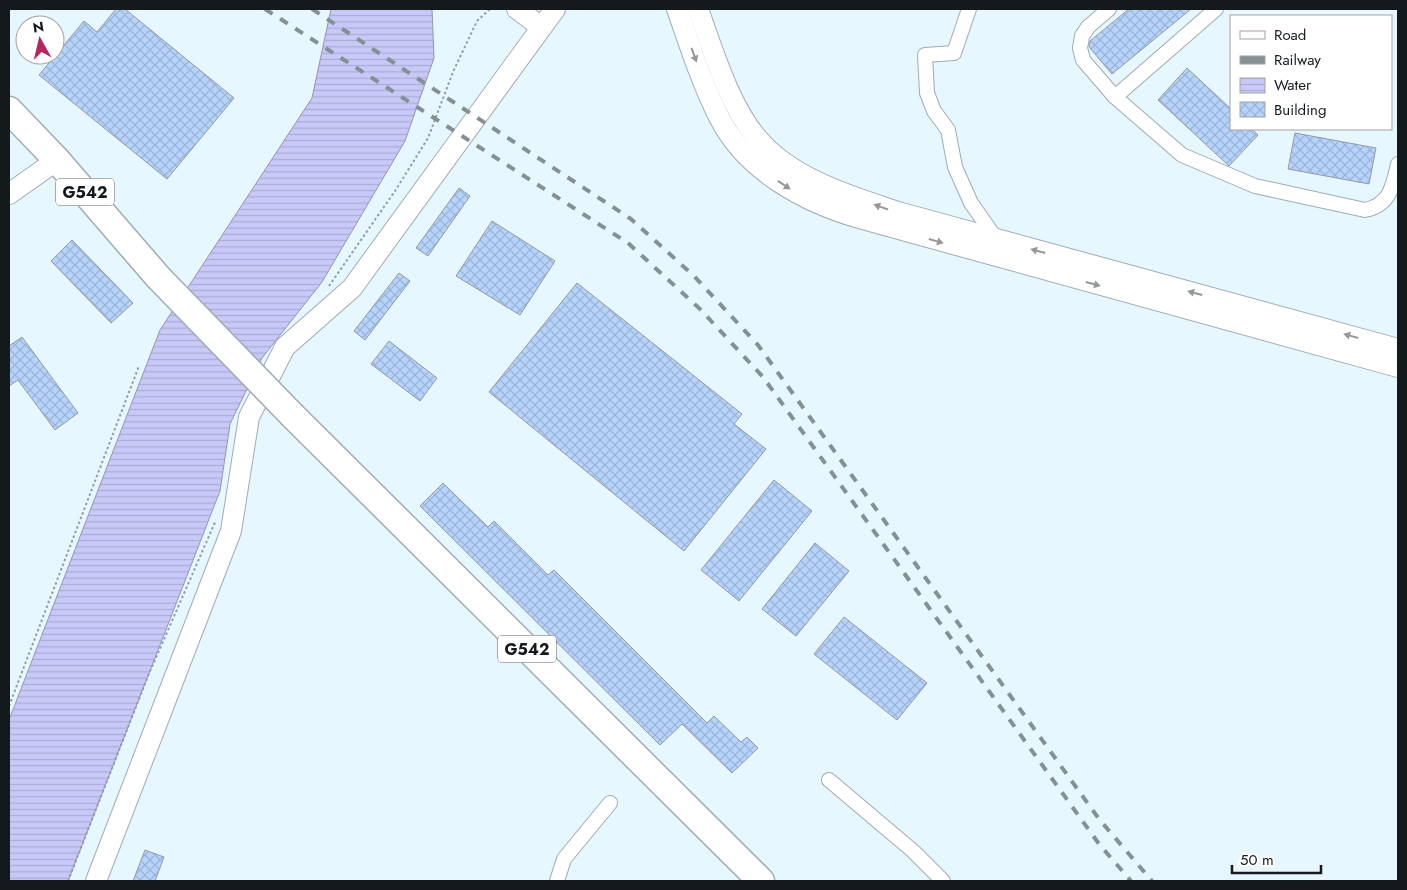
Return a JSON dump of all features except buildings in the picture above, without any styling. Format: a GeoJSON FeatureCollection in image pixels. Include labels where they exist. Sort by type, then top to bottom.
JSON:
{"type":"FeatureCollection","features":[{"type":"Feature","properties":{"kind":"highway","name":"G542"},"geometry":{"type":"LineString","coordinates":[[9,110],[56,159],[158,277]]}},
{"type":"Feature","properties":{"kind":"highway","name":"G542"},"geometry":{"type":"LineString","coordinates":[[9,122],[293,416],[761,881]]}},
{"type":"Feature","properties":{"kind":"main road"},"geometry":{"type":"LineString","coordinates":[[517,9],[541,27]]}},
{"type":"Feature","properties":{"kind":"main road"},"geometry":{"type":"LineString","coordinates":[[96,881],[231,531],[249,417],[285,347],[352,288],[555,9]]}},
{"type":"Feature","properties":{"kind":"main road"},"geometry":{"type":"LineString","coordinates":[[677,9],[701,74],[721,120],[740,147],[766,173],[794,192],[832,210],[981,254],[1398,367]]}},
{"type":"Feature","properties":{"kind":"main road"},"geometry":{"type":"LineString","coordinates":[[698,9],[722,76],[758,140],[788,165],[842,193],[898,212],[997,240],[1398,349]]}},
{"type":"Feature","properties":{"kind":"main road"},"geometry":{"type":"LineString","coordinates":[[9,194],[50,165]]}},
{"type":"Feature","properties":{"kind":"street"},"geometry":{"type":"LineString","coordinates":[[969,9],[954,54],[925,56],[927,93],[934,111],[948,130],[955,167],[971,203],[997,240]]}},
{"type":"Feature","properties":{"kind":"street"},"geometry":{"type":"LineString","coordinates":[[1109,9],[1084,31],[1080,48],[1086,65],[1115,97],[1182,155],[1255,186],[1365,210],[1379,205],[1389,195],[1398,164]]}},
{"type":"Feature","properties":{"kind":"street"},"geometry":{"type":"LineString","coordinates":[[1115,97],[1216,9]]}},
{"type":"Feature","properties":{"kind":"street"},"geometry":{"type":"LineString","coordinates":[[829,780],[913,851],[943,881]]}},
{"type":"Feature","properties":{"kind":"street"},"geometry":{"type":"LineString","coordinates":[[557,881],[564,859],[610,803]]}},
{"type":"Feature","properties":{"kind":"path"},"geometry":{"type":"LineString","coordinates":[[328,288],[395,191],[428,138],[453,72],[477,21],[490,9]]}},
{"type":"Feature","properties":{"kind":"path"},"geometry":{"type":"LineString","coordinates":[[9,706],[139,366]]}},
{"type":"Feature","properties":{"kind":"path"},"geometry":{"type":"LineString","coordinates":[[68,881],[148,676],[218,514]]}},
{"type":"Feature","properties":{"kind":"water"},"geometry":{"type":"Polygon","coordinates":[[[331,9],[432,9],[434,58],[405,141],[322,282],[262,358],[230,424],[220,491],[68,881],[9,881],[9,720],[160,330],[312,98],[331,9]]]}},
{"type":"Feature","properties":{"kind":"railway"},"geometry":{"type":"LineString","coordinates":[[265,9],[628,243],[700,309],[763,377],[1099,844],[1131,881]]}},
{"type":"Feature","properties":{"kind":"railway"},"geometry":{"type":"LineString","coordinates":[[312,9],[631,219],[694,276],[758,345],[1099,819],[1152,881]]}}]}
